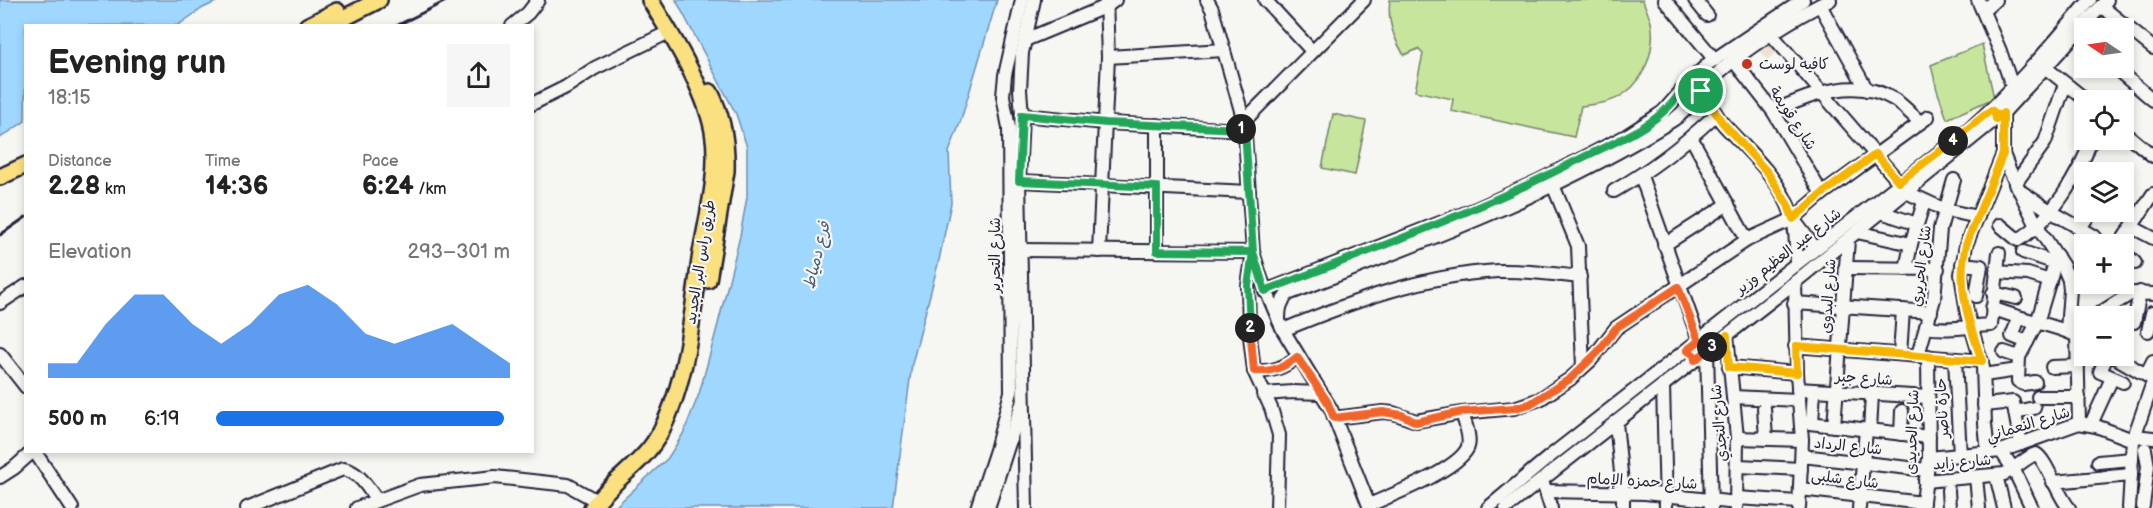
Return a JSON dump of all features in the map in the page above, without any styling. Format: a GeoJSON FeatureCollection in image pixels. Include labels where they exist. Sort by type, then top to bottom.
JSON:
{"type":"FeatureCollection","features":[{"type":"Feature","properties":{"kind":"main road"},"geometry":{"type":"LineString","coordinates":[[311,24],[358,0]]}},
{"type":"Feature","properties":{"kind":"main road"},"geometry":{"type":"LineString","coordinates":[[332,24],[379,0]]}},
{"type":"Feature","properties":{"kind":"main road","name":"طريق راس البر الجديد"},"geometry":{"type":"LineString","coordinates":[[598,506],[652,459],[670,432],[693,363],[715,166],[714,142],[705,102],[650,0]]}},
{"type":"Feature","properties":{"kind":"main road","name":"طريق راس البر الجديد"},"geometry":{"type":"LineString","coordinates":[[661,0],[713,98],[726,141],[726,171],[701,289]]}},
{"type":"Feature","properties":{"kind":"main road"},"geometry":{"type":"LineString","coordinates":[[0,177],[24,166]]}},
{"type":"Feature","properties":{"kind":"main road"},"geometry":{"type":"LineString","coordinates":[[0,188],[24,177]]}},
{"type":"Feature","properties":{"kind":"street"},"geometry":{"type":"LineString","coordinates":[[514,24],[528,13],[538,0]]}},
{"type":"Feature","properties":{"kind":"street","name":"شارع التحرير"},"geometry":{"type":"LineString","coordinates":[[977,508],[996,450],[1011,392],[1009,128],[1004,101],[1006,70],[1022,0]]}},
{"type":"Feature","properties":{"kind":"street","name":"شارع التحرير"},"geometry":{"type":"LineString","coordinates":[[1026,508],[1019,181],[1022,115],[1021,70],[1025,40],[1035,0]]}},
{"type":"Feature","properties":{"kind":"street"},"geometry":{"type":"LineString","coordinates":[[1207,0],[1212,9],[1244,125],[1253,252],[1248,296],[1254,371],[1271,408],[1279,435],[1277,508]]}},
{"type":"Feature","properties":{"kind":"street"},"geometry":{"type":"LineString","coordinates":[[1265,0],[1312,51]]}},
{"type":"Feature","properties":{"kind":"street"},"geometry":{"type":"LineString","coordinates":[[1022,115],[1106,123],[1244,125],[1312,51],[1364,0]]}},
{"type":"Feature","properties":{"kind":"street"},"geometry":{"type":"LineString","coordinates":[[1695,0],[1707,15]]}},
{"type":"Feature","properties":{"kind":"street"},"geometry":{"type":"LineString","coordinates":[[1988,453],[1984,375],[1962,289],[1962,264],[1966,245],[2003,154],[2003,105],[1981,5],[1995,0]]}},
{"type":"Feature","properties":{"kind":"street"},"geometry":{"type":"LineString","coordinates":[[1667,1],[1715,60]]}},
{"type":"Feature","properties":{"kind":"street"},"geometry":{"type":"LineString","coordinates":[[1265,291],[1421,231],[1539,181],[1626,136],[1656,118],[1690,81],[1715,60],[1800,1]]}},
{"type":"Feature","properties":{"kind":"street"},"geometry":{"type":"LineString","coordinates":[[1025,40],[1109,2],[1106,123],[1099,251]]}},
{"type":"Feature","properties":{"kind":"street"},"geometry":{"type":"LineString","coordinates":[[1281,325],[1279,310],[1282,300],[1288,294],[1480,219],[1632,145],[1680,116],[1710,81],[1734,61],[1824,2],[1867,90]]}},
{"type":"Feature","properties":{"kind":"street"},"geometry":{"type":"LineString","coordinates":[[2099,2],[2153,48]]}},
{"type":"Feature","properties":{"kind":"street","name":"شارع عبد العظيم وزير"},"geometry":{"type":"LineString","coordinates":[[2091,18],[2099,2]]}},
{"type":"Feature","properties":{"kind":"street","name":"شارع عبد العظيم وزير"},"geometry":{"type":"LineString","coordinates":[[2003,105],[2099,2]]}},
{"type":"Feature","properties":{"kind":"street"},"geometry":{"type":"LineString","coordinates":[[534,103],[567,87],[595,68],[669,33]]}},
{"type":"Feature","properties":{"kind":"street"},"geometry":{"type":"LineString","coordinates":[[1772,35],[1903,187],[1924,202],[1945,210],[1978,217]]}},
{"type":"Feature","properties":{"kind":"street","name":"شارع عبد العظيم وزير"},"geometry":{"type":"LineString","coordinates":[[1488,508],[1549,457],[1703,346],[1797,262],[1903,187],[2074,43]]}},
{"type":"Feature","properties":{"kind":"street"},"geometry":{"type":"LineString","coordinates":[[1108,57],[1224,50]]}},
{"type":"Feature","properties":{"kind":"street","name":"شارع قويمة"},"geometry":{"type":"LineString","coordinates":[[1734,61],[1773,111],[1822,194]]}},
{"type":"Feature","properties":{"kind":"street"},"geometry":{"type":"LineString","coordinates":[[2046,68],[2074,91]]}},
{"type":"Feature","properties":{"kind":"street"},"geometry":{"type":"LineString","coordinates":[[1006,70],[1009,75],[1013,76],[1021,70]]}},
{"type":"Feature","properties":{"kind":"street"},"geometry":{"type":"LineString","coordinates":[[2127,78],[2153,100]]}},
{"type":"Feature","properties":{"kind":"street"},"geometry":{"type":"LineString","coordinates":[[1690,81],[1701,91],[1717,120],[1768,173],[1788,205],[1793,219],[1797,262]]}},
{"type":"Feature","properties":{"kind":"street"},"geometry":{"type":"LineString","coordinates":[[2017,187],[2045,142],[2065,84]]}},
{"type":"Feature","properties":{"kind":"street"},"geometry":{"type":"LineString","coordinates":[[1334,418],[1383,412],[1402,415],[1416,422],[1462,412],[1514,408],[1530,404],[1570,379],[1598,352],[1616,328],[1747,240],[1793,219],[1822,194],[1924,120],[1895,100],[1867,90],[1843,88],[1822,92],[1773,111]]}},
{"type":"Feature","properties":{"kind":"street"},"geometry":{"type":"LineString","coordinates":[[1679,93],[1690,106],[1717,120]]}},
{"type":"Feature","properties":{"kind":"street"},"geometry":{"type":"LineString","coordinates":[[1004,101],[1011,96],[1021,100]]}},
{"type":"Feature","properties":{"kind":"street"},"geometry":{"type":"LineString","coordinates":[[1614,192],[1641,176],[1717,120]]}},
{"type":"Feature","properties":{"kind":"street"},"geometry":{"type":"LineString","coordinates":[[1157,125],[1157,251]]}},
{"type":"Feature","properties":{"kind":"street"},"geometry":{"type":"LineString","coordinates":[[1691,137],[1747,240]]}},
{"type":"Feature","properties":{"kind":"street"},"geometry":{"type":"LineString","coordinates":[[2134,140],[2153,156]]}},
{"type":"Feature","properties":{"kind":"street"},"geometry":{"type":"LineString","coordinates":[[2003,154],[2037,226],[2069,280],[2074,326]]}},
{"type":"Feature","properties":{"kind":"street"},"geometry":{"type":"LineString","coordinates":[[1641,176],[1678,287],[1703,346],[1712,504]]}},
{"type":"Feature","properties":{"kind":"street","name":"شارع الحريري"},"geometry":{"type":"LineString","coordinates":[[1923,356],[1926,327],[1935,299],[1939,238],[1954,180]]}},
{"type":"Feature","properties":{"kind":"street"},"geometry":{"type":"LineString","coordinates":[[1019,181],[1249,192]]}},
{"type":"Feature","properties":{"kind":"street"},"geometry":{"type":"LineString","coordinates":[[1553,185],[1578,246],[1583,367]]}},
{"type":"Feature","properties":{"kind":"street","name":"شارع عبد العظيم وزير"},"geometry":{"type":"LineString","coordinates":[[1703,346],[1727,335],[1795,282],[1881,212],[1903,187]]}},
{"type":"Feature","properties":{"kind":"street"},"geometry":{"type":"LineString","coordinates":[[2017,187],[2050,211],[2089,234]]}},
{"type":"Feature","properties":{"kind":"street"},"geometry":{"type":"LineString","coordinates":[[2000,225],[2018,240],[2037,226],[2074,187]]}},
{"type":"Feature","properties":{"kind":"street"},"geometry":{"type":"LineString","coordinates":[[2127,234],[2153,194]]}},
{"type":"Feature","properties":{"kind":"street"},"geometry":{"type":"LineString","coordinates":[[1906,268],[1924,202]]}},
{"type":"Feature","properties":{"kind":"street"},"geometry":{"type":"LineString","coordinates":[[1664,245],[1728,204]]}},
{"type":"Feature","properties":{"kind":"street"},"geometry":{"type":"LineString","coordinates":[[1881,212],[1917,224]]}},
{"type":"Feature","properties":{"kind":"street"},"geometry":{"type":"LineString","coordinates":[[1793,219],[1815,248]]}},
{"type":"Feature","properties":{"kind":"street"},"geometry":{"type":"LineString","coordinates":[[2079,229],[2084,222]]}},
{"type":"Feature","properties":{"kind":"street"},"geometry":{"type":"LineString","coordinates":[[2135,222],[2153,238]]}},
{"type":"Feature","properties":{"kind":"street"},"geometry":{"type":"LineString","coordinates":[[1852,236],[1911,244]]}},
{"type":"Feature","properties":{"kind":"street","name":"شارع البدوى"},"geometry":{"type":"LineString","coordinates":[[1834,426],[1845,268],[1852,236]]}},
{"type":"Feature","properties":{"kind":"street"},"geometry":{"type":"LineString","coordinates":[[1021,250],[1253,252]]}},
{"type":"Feature","properties":{"kind":"street"},"geometry":{"type":"LineString","coordinates":[[1253,252],[1265,291],[1281,325],[1297,357],[1331,409],[1370,507],[1429,478],[1460,458],[1469,442],[1462,412]]}},
{"type":"Feature","properties":{"kind":"street"},"geometry":{"type":"LineString","coordinates":[[2023,252],[2056,259]]}},
{"type":"Feature","properties":{"kind":"street"},"geometry":{"type":"LineString","coordinates":[[1926,327],[1941,330],[1971,325],[1990,325],[1999,253]]}},
{"type":"Feature","properties":{"kind":"street"},"geometry":{"type":"LineString","coordinates":[[2035,382],[2020,383],[2019,357],[2037,323],[2056,259]]}},
{"type":"Feature","properties":{"kind":"street"},"geometry":{"type":"LineString","coordinates":[[1962,264],[1981,266],[1976,296]]}},
{"type":"Feature","properties":{"kind":"street"},"geometry":{"type":"LineString","coordinates":[[1845,268],[1938,269]]}},
{"type":"Feature","properties":{"kind":"street"},"geometry":{"type":"LineString","coordinates":[[1281,325],[1346,304],[1462,275],[1500,271],[1580,277]]}},
{"type":"Feature","properties":{"kind":"street"},"geometry":{"type":"LineString","coordinates":[[1995,272],[2028,274],[2050,281]]}},
{"type":"Feature","properties":{"kind":"street"},"geometry":{"type":"LineString","coordinates":[[2069,280],[2074,280]]}},
{"type":"Feature","properties":{"kind":"street"},"geometry":{"type":"LineString","coordinates":[[1795,282],[1798,394],[1806,423]]}},
{"type":"Feature","properties":{"kind":"street"},"geometry":{"type":"LineString","coordinates":[[0,303],[24,287]]}},
{"type":"Feature","properties":{"kind":"street"},"geometry":{"type":"LineString","coordinates":[[1993,293],[2016,298]]}},
{"type":"Feature","properties":{"kind":"street"},"geometry":{"type":"LineString","coordinates":[[2111,306],[2132,293],[2150,293],[2144,328]]}},
{"type":"Feature","properties":{"kind":"street"},"geometry":{"type":"LineString","coordinates":[[1794,303],[1931,312]]}},
{"type":"Feature","properties":{"kind":"street"},"geometry":{"type":"LineString","coordinates":[[1992,308],[2074,335]]}},
{"type":"Feature","properties":{"kind":"street"},"geometry":{"type":"LineString","coordinates":[[1889,367],[1895,354],[1903,310]]}},
{"type":"Feature","properties":{"kind":"street"},"geometry":{"type":"LineString","coordinates":[[2144,328],[2151,314]]}},
{"type":"Feature","properties":{"kind":"street"},"geometry":{"type":"LineString","coordinates":[[2019,318],[2012,336],[2027,342]]}},
{"type":"Feature","properties":{"kind":"street","name":"شارع النجدي"},"geometry":{"type":"LineString","coordinates":[[1727,335],[1737,438],[1737,503]]}},
{"type":"Feature","properties":{"kind":"street"},"geometry":{"type":"LineString","coordinates":[[1796,346],[1982,361]]}},
{"type":"Feature","properties":{"kind":"street"},"geometry":{"type":"LineString","coordinates":[[2004,352],[2019,357]]}},
{"type":"Feature","properties":{"kind":"street"},"geometry":{"type":"LineString","coordinates":[[0,354],[24,384]]}},
{"type":"Feature","properties":{"kind":"street","name":"شارع عبد العظيم وزير"},"geometry":{"type":"LineString","coordinates":[[1506,508],[1544,486],[1557,468],[1663,385],[1691,355]]}},
{"type":"Feature","properties":{"kind":"street","name":"شارع الحديدى"},"geometry":{"type":"LineString","coordinates":[[1923,356],[1928,398],[1929,437],[1923,505]]}},
{"type":"Feature","properties":{"kind":"street"},"geometry":{"type":"LineString","coordinates":[[1254,371],[1277,370],[1288,365],[1297,357]]}},
{"type":"Feature","properties":{"kind":"street","name":"حارة ناصر"},"geometry":{"type":"LineString","coordinates":[[1955,359],[1959,456]]}},
{"type":"Feature","properties":{"kind":"street"},"geometry":{"type":"LineString","coordinates":[[2150,452],[2148,507],[2129,505],[2134,438],[2153,361]]}},
{"type":"Feature","properties":{"kind":"street"},"geometry":{"type":"LineString","coordinates":[[2052,368],[2078,366],[2079,397],[2085,424]]}},
{"type":"Feature","properties":{"kind":"street"},"geometry":{"type":"LineString","coordinates":[[2103,366],[2100,372],[2123,381],[2148,377]]}},
{"type":"Feature","properties":{"kind":"street"},"geometry":{"type":"LineString","coordinates":[[2130,366],[2148,377]]}},
{"type":"Feature","properties":{"kind":"street"},"geometry":{"type":"LineString","coordinates":[[1729,367],[1797,373]]}},
{"type":"Feature","properties":{"kind":"street"},"geometry":{"type":"LineString","coordinates":[[1984,375],[2018,370]]}},
{"type":"Feature","properties":{"kind":"street"},"geometry":{"type":"LineString","coordinates":[[2085,424],[2123,381]]}},
{"type":"Feature","properties":{"kind":"street"},"geometry":{"type":"LineString","coordinates":[[1663,385],[1667,502]]}},
{"type":"Feature","properties":{"kind":"street"},"geometry":{"type":"LineString","coordinates":[[1799,505],[1802,440],[1814,390]]}},
{"type":"Feature","properties":{"kind":"street","name":"شارع جبر"},"geometry":{"type":"LineString","coordinates":[[1733,397],[1798,394],[1814,390],[1928,398]]}},
{"type":"Feature","properties":{"kind":"street"},"geometry":{"type":"LineString","coordinates":[[1263,394],[1321,393]]}},
{"type":"Feature","properties":{"kind":"street"},"geometry":{"type":"LineString","coordinates":[[1859,502],[1872,394]]}},
{"type":"Feature","properties":{"kind":"street"},"geometry":{"type":"LineString","coordinates":[[2016,412],[2036,403],[2079,397]]}},
{"type":"Feature","properties":{"kind":"street","name":"شارع التحرير"},"geometry":{"type":"LineString","coordinates":[[988,508],[1024,399]]}},
{"type":"Feature","properties":{"kind":"street"},"geometry":{"type":"LineString","coordinates":[[1984,405],[2012,401],[2021,444]]}},
{"type":"Feature","properties":{"kind":"street"},"geometry":{"type":"LineString","coordinates":[[1764,408],[1766,439]]}},
{"type":"Feature","properties":{"kind":"street"},"geometry":{"type":"LineString","coordinates":[[1901,434],[1902,411]]}},
{"type":"Feature","properties":{"kind":"street"},"geometry":{"type":"LineString","coordinates":[[1616,422],[1623,508]]}},
{"type":"Feature","properties":{"kind":"street"},"geometry":{"type":"LineString","coordinates":[[1806,423],[1929,437]]}},
{"type":"Feature","properties":{"kind":"street","name":"شارع النعماني"},"geometry":{"type":"LineString","coordinates":[[1927,470],[1959,456],[2001,451],[2085,424],[2134,438],[2150,452]]}},
{"type":"Feature","properties":{"kind":"street"},"geometry":{"type":"LineString","coordinates":[[1737,438],[1802,440]]}},
{"type":"Feature","properties":{"kind":"street"},"geometry":{"type":"LineString","coordinates":[[1564,446],[1565,453],[1572,457]]}},
{"type":"Feature","properties":{"kind":"street"},"geometry":{"type":"LineString","coordinates":[[2001,451],[2014,470],[2032,508]]}},
{"type":"Feature","properties":{"kind":"street"},"geometry":{"type":"LineString","coordinates":[[0,477],[32,453]]}},
{"type":"Feature","properties":{"kind":"street"},"geometry":{"type":"LineString","coordinates":[[34,453],[72,508]]}},
{"type":"Feature","properties":{"kind":"street","name":"شارع زايد"},"geometry":{"type":"LineString","coordinates":[[1927,470],[1976,477],[1996,475],[2014,470],[2036,454],[2042,459],[2053,482]]}},
{"type":"Feature","properties":{"kind":"street"},"geometry":{"type":"LineString","coordinates":[[1549,457],[1555,459],[1557,468]]}},
{"type":"Feature","properties":{"kind":"street"},"geometry":{"type":"LineString","coordinates":[[2098,462],[2132,459]]}},
{"type":"Feature","properties":{"kind":"street","name":"شارع الرداد"},"geometry":{"type":"LineString","coordinates":[[1738,466],[1802,462],[1863,463],[1927,470]]}},
{"type":"Feature","properties":{"kind":"street"},"geometry":{"type":"LineString","coordinates":[[247,508],[343,469],[352,470],[357,474],[377,500]]}},
{"type":"Feature","properties":{"kind":"street"},"geometry":{"type":"LineString","coordinates":[[1996,475],[2004,508]]}},
{"type":"Feature","properties":{"kind":"street"},"geometry":{"type":"LineString","coordinates":[[2069,508],[2053,482],[2131,475]]}},
{"type":"Feature","properties":{"kind":"street"},"geometry":{"type":"LineString","coordinates":[[357,508],[420,485],[495,477],[568,485],[598,506]]}},
{"type":"Feature","properties":{"kind":"street"},"geometry":{"type":"LineString","coordinates":[[1976,477],[1979,508]]}},
{"type":"Feature","properties":{"kind":"street"},"geometry":{"type":"LineString","coordinates":[[1544,486],[1551,508]]}},
{"type":"Feature","properties":{"kind":"street","name":"شارع حمزه الإمام"},"geometry":{"type":"LineString","coordinates":[[1544,486],[1623,493],[1667,502],[1799,505]]}},
{"type":"Feature","properties":{"kind":"street","name":"شارع شلبى"},"geometry":{"type":"LineString","coordinates":[[1800,489],[1859,502],[1923,505]]}},
{"type":"Feature","properties":{"kind":"street"},"geometry":{"type":"LineString","coordinates":[[1948,490],[1950,508]]}},
{"type":"Feature","properties":{"kind":"shaded area"},"geometry":{"type":"Polygon","coordinates":[[[1771,42],[1779,50],[1767,60],[1760,51],[1771,42]]]}},
{"type":"Feature","properties":{"kind":"green space"},"geometry":{"type":"Polygon","coordinates":[[[1390,0],[1643,0],[1651,22],[1651,51],[1644,71],[1625,93],[1610,101],[1581,106],[1574,137],[1451,111],[1453,99],[1415,91],[1423,54],[1418,49],[1404,55],[1392,29],[1390,0]]]}},
{"type":"Feature","properties":{"kind":"green space"},"geometry":{"type":"Polygon","coordinates":[[[1982,44],[1994,98],[1947,119],[1931,65],[1982,44]]]}},
{"type":"Feature","properties":{"kind":"green space"},"geometry":{"type":"Polygon","coordinates":[[[1333,114],[1366,121],[1355,175],[1322,168],[1333,114]]]}},
{"type":"Feature","properties":{"kind":"water"},"geometry":{"type":"Polygon","coordinates":[[[0,0],[220,0],[179,24],[24,24],[24,122],[0,138],[0,0]]]}},
{"type":"Feature","properties":{"kind":"water","name":"فرع دمياط"},"geometry":{"type":"Polygon","coordinates":[[[676,0],[997,0],[949,152],[951,203],[912,364],[893,508],[614,508],[668,458],[683,434],[699,394],[717,328],[740,236],[747,197],[747,147],[736,114],[676,0]]]}},
{"type":"Feature","properties":{"kind":"railway"},"geometry":{"type":"LineString","coordinates":[[400,24],[448,0]]}},
{"type":"Feature","properties":{"kind":"railway"},"geometry":{"type":"LineString","coordinates":[[0,235],[24,218]]}},
{"type":"Feature","properties":{"kind":"place","name":"كافيه لوست"},"geometry":{"type":"Point","coordinates":[1747,64]}},
{"type":"Feature","properties":{"kind":"route"},"geometry":{"type":"LineString","coordinates":[[1701,91],[1690,81],[1656,118],[1539,181],[1476,209],[1265,291],[1253,252],[1245,130],[1106,123],[1022,115],[1019,181],[1157,187],[1157,251],[1253,252],[1248,296],[1254,371],[1277,370],[1288,365],[1297,357],[1327,401],[1334,418],[1383,412],[1402,415],[1416,422],[1462,412],[1514,408],[1530,404],[1570,379],[1591,360],[1609,334],[1616,328],[1678,287],[1699,341],[1687,350],[1694,355],[1695,360],[1727,335],[1729,367],[1797,373],[1796,346],[1982,361],[1962,289],[1962,260],[2003,154],[2003,113],[1996,119],[1995,113],[1991,110],[1899,182],[1876,154],[1822,194],[1793,219],[1788,205],[1768,173],[1722,122],[1701,91]]}}]}
